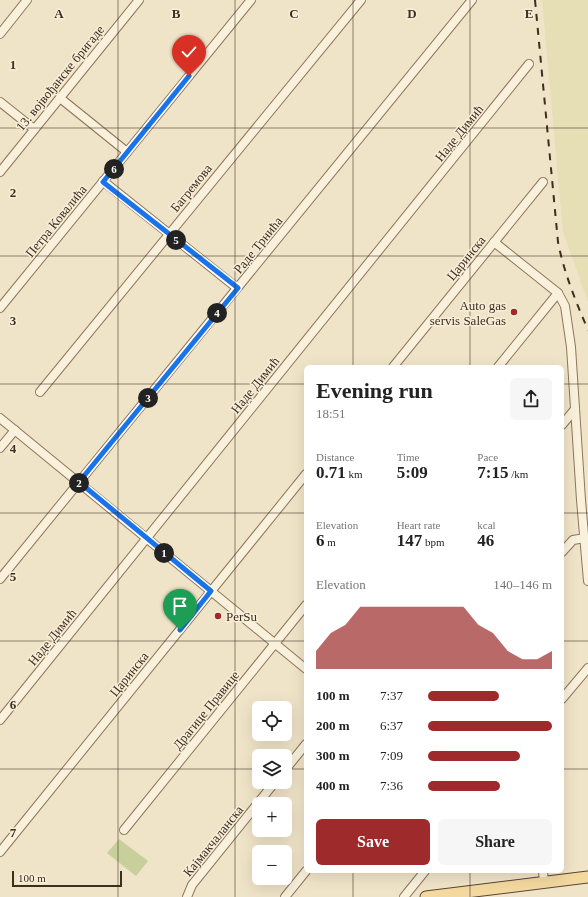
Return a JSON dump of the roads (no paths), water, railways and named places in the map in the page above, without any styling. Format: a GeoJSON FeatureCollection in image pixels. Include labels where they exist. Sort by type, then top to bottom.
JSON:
{"type":"FeatureCollection","features":[{"type":"Feature","properties":{"kind":"main road"},"geometry":{"type":"LineString","coordinates":[[426,897],[588,877]]}},
{"type":"Feature","properties":{"kind":"street"},"geometry":{"type":"LineString","coordinates":[[0,34],[27,0]]}},
{"type":"Feature","properties":{"kind":"street","name":"13. војвођанске бригаде"},"geometry":{"type":"LineString","coordinates":[[0,172],[139,0]]}},
{"type":"Feature","properties":{"kind":"street","name":"Петра Ковалића"},"geometry":{"type":"LineString","coordinates":[[0,308],[251,0]]}},
{"type":"Feature","properties":{"kind":"street","name":"Багремова"},"geometry":{"type":"LineString","coordinates":[[40,392],[362,0]]}},
{"type":"Feature","properties":{"kind":"street","name":"Раде Трнића"},"geometry":{"type":"LineString","coordinates":[[0,579],[472,0]]}},
{"type":"Feature","properties":{"kind":"street","name":"Наде Димић"},"geometry":{"type":"LineString","coordinates":[[0,720],[529,64]]}},
{"type":"Feature","properties":{"kind":"street"},"geometry":{"type":"LineString","coordinates":[[60,98],[127,152]]}},
{"type":"Feature","properties":{"kind":"street"},"geometry":{"type":"LineString","coordinates":[[0,102],[34,129]]}},
{"type":"Feature","properties":{"kind":"street"},"geometry":{"type":"LineString","coordinates":[[103,182],[238,288]]}},
{"type":"Feature","properties":{"kind":"street","name":"Царинска"},"geometry":{"type":"LineString","coordinates":[[395,365],[543,182]]}},
{"type":"Feature","properties":{"kind":"street"},"geometry":{"type":"LineString","coordinates":[[494,242],[558,293],[565,306],[568,321],[580,500],[585,538],[588,581]]}},
{"type":"Feature","properties":{"kind":"street"},"geometry":{"type":"LineString","coordinates":[[500,365],[558,293]]}},
{"type":"Feature","properties":{"kind":"street"},"geometry":{"type":"LineString","coordinates":[[564,423],[575,409]]}},
{"type":"Feature","properties":{"kind":"street"},"geometry":{"type":"LineString","coordinates":[[0,418],[304,667]]}},
{"type":"Feature","properties":{"kind":"street"},"geometry":{"type":"LineString","coordinates":[[0,448],[15,430]]}},
{"type":"Feature","properties":{"kind":"street","name":"Царинска"},"geometry":{"type":"LineString","coordinates":[[0,852],[304,476]]}},
{"type":"Feature","properties":{"kind":"street"},"geometry":{"type":"LineString","coordinates":[[564,550],[573,540],[585,538]]}},
{"type":"Feature","properties":{"kind":"street","name":"Драгице Правице"},"geometry":{"type":"LineString","coordinates":[[124,830],[304,607]]}},
{"type":"Feature","properties":{"kind":"street"},"geometry":{"type":"LineString","coordinates":[[564,698],[588,668]]}},
{"type":"Feature","properties":{"kind":"street"},"geometry":{"type":"LineString","coordinates":[[292,761],[304,746]]}},
{"type":"Feature","properties":{"kind":"street","name":"Кајмакчаланска"},"geometry":{"type":"LineString","coordinates":[[187,897],[192,885],[269,789]]}},
{"type":"Feature","properties":{"kind":"street"},"geometry":{"type":"LineString","coordinates":[[285,897],[304,873]]}},
{"type":"Feature","properties":{"kind":"street"},"geometry":{"type":"LineString","coordinates":[[404,897],[423,873]]}},
{"type":"Feature","properties":{"kind":"street"},"geometry":{"type":"LineString","coordinates":[[543,873],[544,883]]}},
{"type":"Feature","properties":{"kind":"railway"},"geometry":{"type":"LineString","coordinates":[[535,0],[558,242],[567,276],[588,330]]}},
{"type":"Feature","properties":{"kind":"place","name":"Auto gas servis SaleGas"},"geometry":{"type":"Point","coordinates":[514,312]}},
{"type":"Feature","properties":{"kind":"place","name":"PerSu"},"geometry":{"type":"Point","coordinates":[218,616]}}]}
